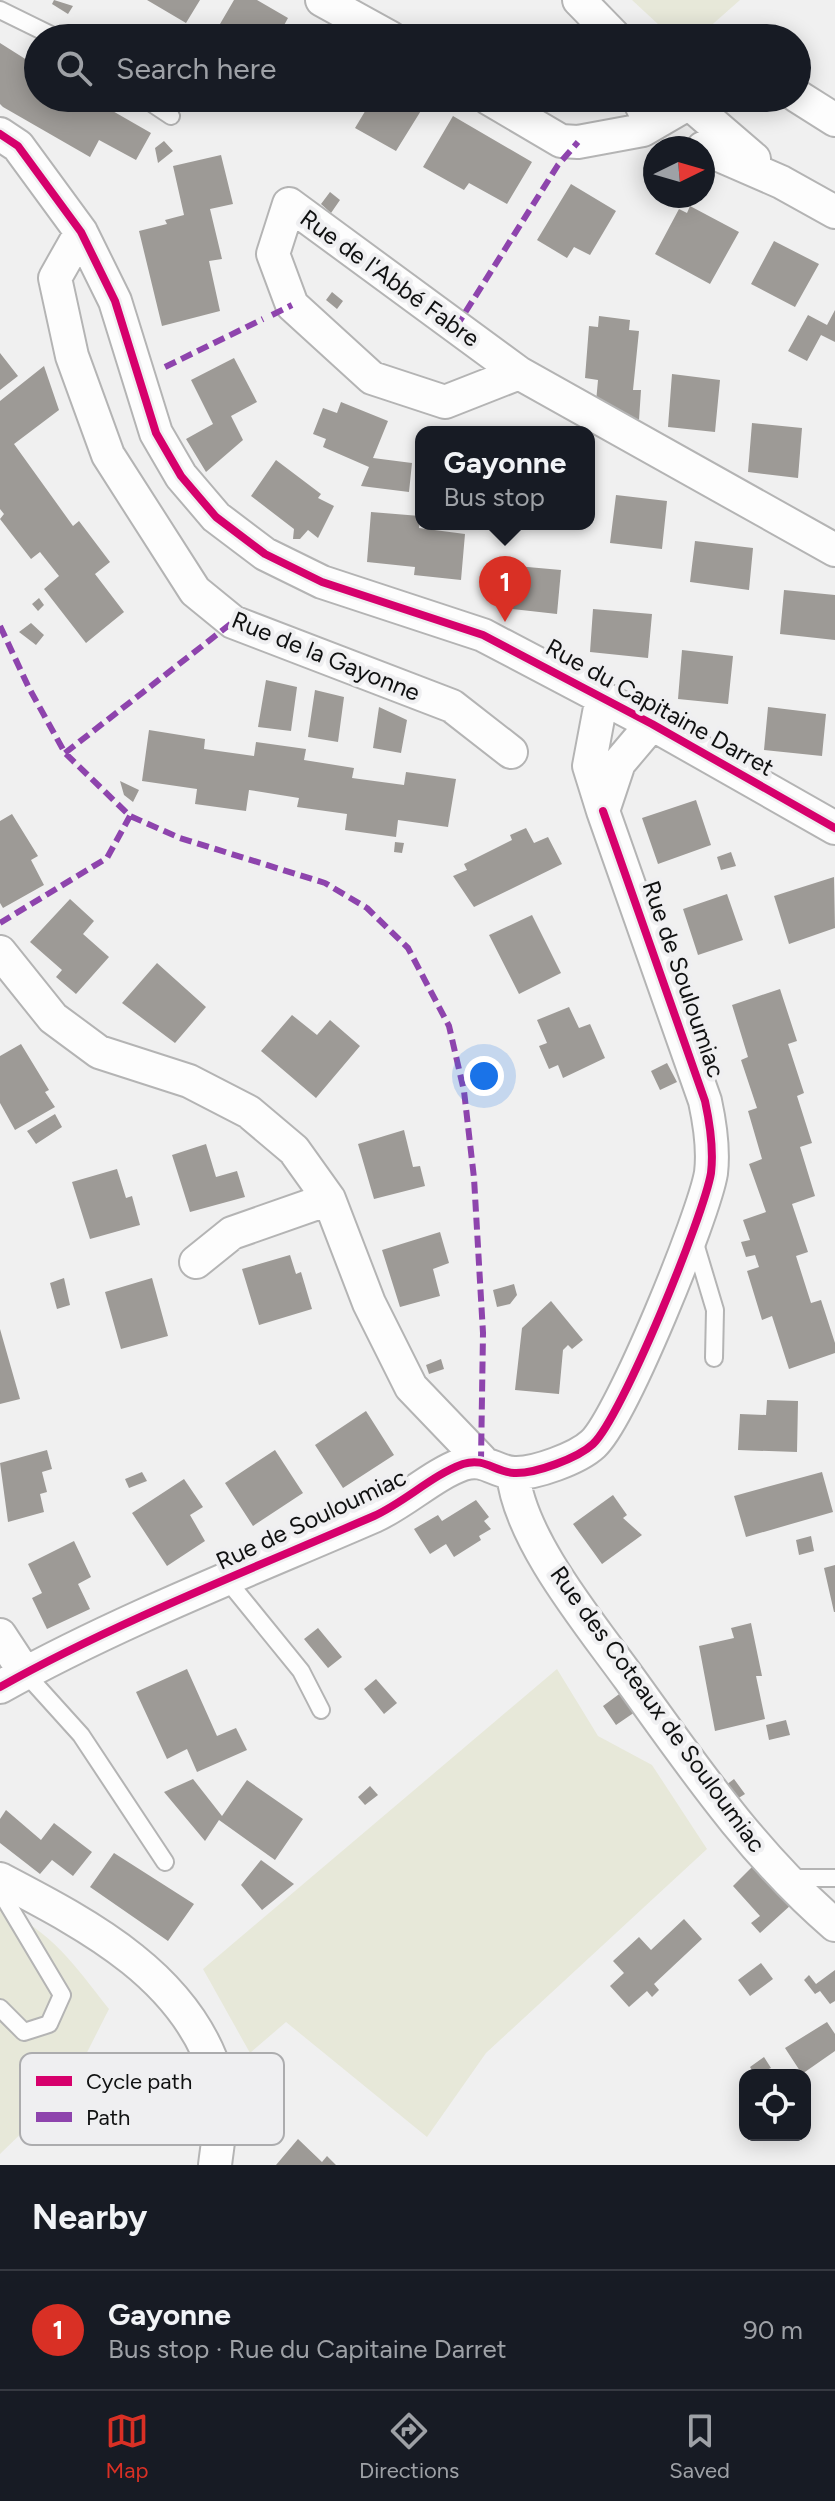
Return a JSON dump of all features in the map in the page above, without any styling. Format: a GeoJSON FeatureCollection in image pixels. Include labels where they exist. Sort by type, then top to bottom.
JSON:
{"type":"FeatureCollection","features":[{"type":"Feature","properties":{"kind":"street"},"geometry":{"type":"LineString","coordinates":[[322,0],[366,24]]}},
{"type":"Feature","properties":{"kind":"street"},"geometry":{"type":"LineString","coordinates":[[579,0],[601,24]]}},
{"type":"Feature","properties":{"kind":"street"},"geometry":{"type":"LineString","coordinates":[[811,105],[835,120]]}},
{"type":"Feature","properties":{"kind":"street"},"geometry":{"type":"LineString","coordinates":[[512,112],[561,141],[578,142],[644,112],[683,136]]}},
{"type":"Feature","properties":{"kind":"street"},"geometry":{"type":"LineString","coordinates":[[703,112],[781,182]]}},
{"type":"Feature","properties":{"kind":"street","name":"Rue du Capitaine Darret"},"geometry":{"type":"LineString","coordinates":[[0,134],[18,146],[81,232],[115,301],[156,433],[181,476],[216,517],[265,554],[322,582],[483,635],[652,724],[835,828]]}},
{"type":"Feature","properties":{"kind":"street"},"geometry":{"type":"LineString","coordinates":[[715,153],[781,182],[835,212]]}},
{"type":"Feature","properties":{"kind":"street","name":"Rue de l'Abbé Fabre"},"geometry":{"type":"LineString","coordinates":[[519,373],[445,402],[372,378],[292,305],[273,254],[289,204],[519,373],[835,550]]}},
{"type":"Feature","properties":{"kind":"street","name":"Rue de la Gayonne"},"geometry":{"type":"LineString","coordinates":[[81,232],[55,278],[72,356],[108,455],[195,591],[233,622],[452,706],[511,752]]}},
{"type":"Feature","properties":{"kind":"street","name":"Rue de Souloumiac"},"geometry":{"type":"LineString","coordinates":[[513,1473],[549,1467],[593,1444],[619,1401],[667,1298],[711,1174],[712,1137],[705,1101],[589,766],[602,697]]}},
{"type":"Feature","properties":{"kind":"street"},"geometry":{"type":"LineString","coordinates":[[603,811],[619,763],[652,724]]}},
{"type":"Feature","properties":{"kind":"street"},"geometry":{"type":"LineString","coordinates":[[0,952],[53,1018],[99,1052],[189,1081],[249,1112],[294,1150],[329,1199],[369,1303],[411,1387],[481,1460],[513,1473]]}},
{"type":"Feature","properties":{"kind":"street"},"geometry":{"type":"LineString","coordinates":[[196,1262],[232,1233],[329,1199]]}},
{"type":"Feature","properties":{"kind":"street","name":"Rue de Souloumiac"},"geometry":{"type":"LineString","coordinates":[[12,1680],[396,1506],[461,1465],[481,1460]]}},
{"type":"Feature","properties":{"kind":"street","name":"Rue des Coteaux de Souloumiac"},"geometry":{"type":"LineString","coordinates":[[513,1473],[524,1520],[575,1604],[730,1817],[784,1878],[835,1925]]}},
{"type":"Feature","properties":{"kind":"street"},"geometry":{"type":"LineString","coordinates":[[0,1635],[12,1680]]}},
{"type":"Feature","properties":{"kind":"street"},"geometry":{"type":"LineString","coordinates":[[0,1879],[61,1910],[129,1955],[187,2011],[206,2053]]}},
{"type":"Feature","properties":{"kind":"street"},"geometry":{"type":"LineString","coordinates":[[215,2165],[216,2145]]}},
{"type":"Feature","properties":{"kind":"lane"},"geometry":{"type":"LineString","coordinates":[[0,10],[28,24]]}},
{"type":"Feature","properties":{"kind":"lane"},"geometry":{"type":"LineString","coordinates":[[165,112],[171,116]]}},
{"type":"Feature","properties":{"kind":"lane"},"geometry":{"type":"LineString","coordinates":[[691,1231],[715,1310],[714,1358]]}},
{"type":"Feature","properties":{"kind":"lane"},"geometry":{"type":"LineString","coordinates":[[227,1580],[301,1671],[321,1710]]}},
{"type":"Feature","properties":{"kind":"lane"},"geometry":{"type":"LineString","coordinates":[[12,1680],[81,1735],[165,1862]]}},
{"type":"Feature","properties":{"kind":"lane"},"geometry":{"type":"LineString","coordinates":[[784,1878],[835,1878]]}},
{"type":"Feature","properties":{"kind":"lane"},"geometry":{"type":"LineString","coordinates":[[0,1891],[62,1995],[49,2024],[24,2032],[0,2008]]}},
{"type":"Feature","properties":{"kind":"shaded area"},"geometry":{"type":"Polygon","coordinates":[[[632,0],[740,0],[713,24],[658,24],[632,0]]]}},
{"type":"Feature","properties":{"kind":"shaded area"},"geometry":{"type":"Polygon","coordinates":[[[557,1669],[598,1736],[652,1765],[707,1849],[486,2053],[427,2137],[286,2022],[250,2053],[203,1969],[557,1669]]]}},
{"type":"Feature","properties":{"kind":"shaded area"},"geometry":{"type":"Polygon","coordinates":[[[0,1907],[35,1928],[61,1950],[109,2009],[87,2053],[20,2053],[20,2135],[0,2154],[0,1907]]]}},
{"type":"Feature","properties":{"kind":"building"},"geometry":{"type":"Polygon","coordinates":[[[54,0],[73,6],[68,14],[52,4],[54,0]]]}},
{"type":"Feature","properties":{"kind":"building"},"geometry":{"type":"Polygon","coordinates":[[[147,0],[200,0],[186,23],[147,0]]]}},
{"type":"Feature","properties":{"kind":"building"},"geometry":{"type":"Polygon","coordinates":[[[234,0],[257,0],[288,18],[285,24],[220,24],[234,0]]]}},
{"type":"Feature","properties":{"kind":"building"},"geometry":{"type":"Polygon","coordinates":[[[0,43],[24,58],[24,112],[114,112],[151,133],[136,160],[99,140],[90,157],[0,104],[0,43]]]}},
{"type":"Feature","properties":{"kind":"building"},"geometry":{"type":"Polygon","coordinates":[[[365,112],[420,112],[396,151],[355,128],[365,112]]]}},
{"type":"Feature","properties":{"kind":"building"},"geometry":{"type":"Polygon","coordinates":[[[453,116],[532,162],[507,204],[469,183],[464,190],[423,167],[453,116]]]}},
{"type":"Feature","properties":{"kind":"building"},"geometry":{"type":"Polygon","coordinates":[[[164,141],[173,151],[158,163],[155,148],[164,141]]]}},
{"type":"Feature","properties":{"kind":"building"},"geometry":{"type":"Polygon","coordinates":[[[221,155],[233,204],[210,209],[222,259],[209,261],[220,311],[162,326],[139,231],[167,224],[165,220],[184,215],[173,166],[221,155]]]}},
{"type":"Feature","properties":{"kind":"building"},"geometry":{"type":"Polygon","coordinates":[[[571,184],[616,211],[590,255],[574,247],[567,258],[537,240],[571,184]]]}},
{"type":"Feature","properties":{"kind":"building"},"geometry":{"type":"Polygon","coordinates":[[[330,192],[340,200],[331,213],[321,204],[330,192]]]}},
{"type":"Feature","properties":{"kind":"building"},"geometry":{"type":"Polygon","coordinates":[[[689,208],[694,208],[739,232],[710,284],[655,254],[679,209],[687,213],[689,208]]]}},
{"type":"Feature","properties":{"kind":"building"},"geometry":{"type":"Polygon","coordinates":[[[774,241],[819,264],[795,307],[751,284],[774,241]]]}},
{"type":"Feature","properties":{"kind":"building"},"geometry":{"type":"Polygon","coordinates":[[[332,292],[343,301],[337,309],[326,300],[332,292]]]}},
{"type":"Feature","properties":{"kind":"building"},"geometry":{"type":"Polygon","coordinates":[[[835,310],[835,342],[821,335],[807,361],[788,351],[808,315],[827,325],[835,310]]]}},
{"type":"Feature","properties":{"kind":"building"},"geometry":{"type":"Polygon","coordinates":[[[599,316],[630,320],[629,330],[639,331],[633,390],[641,390],[639,420],[596,402],[598,380],[585,378],[589,326],[598,327],[599,316]]]}},
{"type":"Feature","properties":{"kind":"building"},"geometry":{"type":"Polygon","coordinates":[[[0,353],[18,376],[0,390],[0,353]]]}},
{"type":"Feature","properties":{"kind":"building"},"geometry":{"type":"Polygon","coordinates":[[[234,358],[257,402],[231,416],[243,440],[206,472],[186,439],[213,424],[191,380],[234,358]]]}},
{"type":"Feature","properties":{"kind":"building"},"geometry":{"type":"Polygon","coordinates":[[[44,366],[59,410],[14,444],[73,526],[79,521],[110,562],[95,574],[124,612],[86,643],[44,589],[59,576],[40,552],[31,559],[0,519],[4,514],[0,509],[0,401],[44,366]]]}},
{"type":"Feature","properties":{"kind":"building"},"geometry":{"type":"Polygon","coordinates":[[[672,374],[720,380],[715,432],[668,427],[672,374]]]}},
{"type":"Feature","properties":{"kind":"building"},"geometry":{"type":"Polygon","coordinates":[[[341,402],[388,421],[373,458],[412,463],[409,492],[361,486],[369,467],[323,447],[326,439],[313,434],[323,408],[337,413],[341,402]]]}},
{"type":"Feature","properties":{"kind":"building"},"geometry":{"type":"Polygon","coordinates":[[[752,423],[802,428],[798,478],[748,472],[752,423]]]}},
{"type":"Feature","properties":{"kind":"building"},"geometry":{"type":"Polygon","coordinates":[[[276,460],[321,494],[318,498],[334,506],[318,538],[308,530],[300,539],[293,539],[294,529],[251,496],[276,460]]]}},
{"type":"Feature","properties":{"kind":"building"},"geometry":{"type":"Polygon","coordinates":[[[616,495],[667,501],[662,549],[610,543],[616,495]]]}},
{"type":"Feature","properties":{"kind":"building"},"geometry":{"type":"Polygon","coordinates":[[[371,512],[415,516],[415,530],[465,534],[461,580],[414,575],[415,567],[367,562],[371,512]]]}},
{"type":"Feature","properties":{"kind":"building"},"geometry":{"type":"Polygon","coordinates":[[[695,541],[753,548],[749,590],[690,582],[695,541]]]}},
{"type":"Feature","properties":{"kind":"building"},"geometry":{"type":"Polygon","coordinates":[[[506,565],[561,570],[557,614],[503,608],[506,565]]]}},
{"type":"Feature","properties":{"kind":"building"},"geometry":{"type":"Polygon","coordinates":[[[784,590],[835,595],[835,640],[780,634],[784,590]]]}},
{"type":"Feature","properties":{"kind":"building"},"geometry":{"type":"Polygon","coordinates":[[[39,598],[44,605],[38,611],[32,604],[39,598]]]}},
{"type":"Feature","properties":{"kind":"building"},"geometry":{"type":"Polygon","coordinates":[[[593,609],[652,614],[648,658],[590,652],[593,609]]]}},
{"type":"Feature","properties":{"kind":"building"},"geometry":{"type":"Polygon","coordinates":[[[31,623],[44,635],[36,645],[19,632],[31,623]]]}},
{"type":"Feature","properties":{"kind":"building"},"geometry":{"type":"Polygon","coordinates":[[[682,650],[733,656],[728,704],[678,699],[682,650]]]}},
{"type":"Feature","properties":{"kind":"building"},"geometry":{"type":"Polygon","coordinates":[[[266,680],[297,687],[291,731],[258,727],[266,680]]]}},
{"type":"Feature","properties":{"kind":"building"},"geometry":{"type":"Polygon","coordinates":[[[315,690],[344,697],[338,742],[308,737],[315,690]]]}},
{"type":"Feature","properties":{"kind":"building"},"geometry":{"type":"Polygon","coordinates":[[[379,707],[407,720],[401,753],[373,748],[379,707]]]}},
{"type":"Feature","properties":{"kind":"building"},"geometry":{"type":"Polygon","coordinates":[[[768,707],[826,714],[822,756],[764,750],[768,707]]]}},
{"type":"Feature","properties":{"kind":"building"},"geometry":{"type":"Polygon","coordinates":[[[149,730],[205,739],[204,749],[254,756],[256,742],[306,749],[304,760],[354,768],[352,778],[404,785],[406,772],[456,779],[448,827],[398,820],[396,837],[345,830],[347,814],[297,807],[299,798],[249,790],[246,811],[195,804],[197,789],[142,781],[149,730]]]}},
{"type":"Feature","properties":{"kind":"building"},"geometry":{"type":"Polygon","coordinates":[[[120,781],[139,790],[133,802],[124,795],[120,781]]]}},
{"type":"Feature","properties":{"kind":"building"},"geometry":{"type":"Polygon","coordinates":[[[696,800],[711,845],[658,864],[642,818],[696,800]]]}},
{"type":"Feature","properties":{"kind":"building"},"geometry":{"type":"Polygon","coordinates":[[[12,814],[38,856],[31,860],[44,885],[3,908],[0,903],[0,821],[12,814]]]}},
{"type":"Feature","properties":{"kind":"building"},"geometry":{"type":"Polygon","coordinates":[[[526,828],[534,843],[548,837],[562,864],[474,907],[453,876],[467,870],[464,864],[512,840],[510,835],[526,828]]]}},
{"type":"Feature","properties":{"kind":"building"},"geometry":{"type":"Polygon","coordinates":[[[395,842],[404,843],[402,853],[394,852],[395,842]]]}},
{"type":"Feature","properties":{"kind":"building"},"geometry":{"type":"Polygon","coordinates":[[[731,852],[736,866],[721,870],[717,857],[731,852]]]}},
{"type":"Feature","properties":{"kind":"building"},"geometry":{"type":"Polygon","coordinates":[[[834,877],[835,928],[789,944],[774,896],[834,877]]]}},
{"type":"Feature","properties":{"kind":"building"},"geometry":{"type":"Polygon","coordinates":[[[727,894],[743,940],[698,955],[683,909],[727,894]]]}},
{"type":"Feature","properties":{"kind":"building"},"geometry":{"type":"Polygon","coordinates":[[[70,899],[94,921],[83,934],[109,957],[76,994],[56,977],[62,970],[30,942],[70,899]]]}},
{"type":"Feature","properties":{"kind":"building"},"geometry":{"type":"Polygon","coordinates":[[[532,915],[561,973],[519,994],[489,935],[532,915]]]}},
{"type":"Feature","properties":{"kind":"building"},"geometry":{"type":"Polygon","coordinates":[[[157,963],[206,1007],[175,1043],[122,1003],[157,963]]]}},
{"type":"Feature","properties":{"kind":"building"},"geometry":{"type":"Polygon","coordinates":[[[780,989],[797,1041],[788,1044],[804,1093],[797,1096],[812,1143],[800,1147],[815,1196],[792,1204],[808,1252],[796,1256],[811,1303],[821,1300],[835,1343],[835,1353],[789,1369],[772,1316],[762,1320],[747,1271],[759,1267],[755,1255],[746,1257],[741,1242],[750,1240],[743,1220],[766,1212],[749,1164],[762,1159],[748,1111],[757,1108],[741,1060],[748,1057],[732,1005],[780,989]]]}},
{"type":"Feature","properties":{"kind":"building"},"geometry":{"type":"Polygon","coordinates":[[[569,1007],[579,1028],[590,1024],[605,1058],[563,1078],[558,1065],[549,1069],[539,1046],[547,1043],[537,1020],[569,1007]]]}},
{"type":"Feature","properties":{"kind":"building"},"geometry":{"type":"Polygon","coordinates":[[[292,1015],[317,1035],[330,1020],[360,1046],[316,1098],[261,1051],[292,1015]]]}},
{"type":"Feature","properties":{"kind":"building"},"geometry":{"type":"Polygon","coordinates":[[[21,1044],[49,1090],[45,1092],[55,1107],[15,1130],[0,1103],[0,1056],[21,1044]]]}},
{"type":"Feature","properties":{"kind":"building"},"geometry":{"type":"Polygon","coordinates":[[[667,1063],[677,1082],[660,1090],[651,1071],[667,1063]]]}},
{"type":"Feature","properties":{"kind":"building"},"geometry":{"type":"Polygon","coordinates":[[[55,1114],[62,1127],[36,1144],[27,1131],[55,1114]]]}},
{"type":"Feature","properties":{"kind":"building"},"geometry":{"type":"Polygon","coordinates":[[[404,1130],[413,1167],[420,1166],[425,1186],[374,1199],[358,1144],[404,1130]]]}},
{"type":"Feature","properties":{"kind":"building"},"geometry":{"type":"Polygon","coordinates":[[[206,1144],[216,1177],[237,1171],[245,1197],[190,1212],[172,1155],[206,1144]]]}},
{"type":"Feature","properties":{"kind":"building"},"geometry":{"type":"Polygon","coordinates":[[[117,1169],[126,1198],[132,1196],[140,1225],[90,1239],[72,1182],[117,1169]]]}},
{"type":"Feature","properties":{"kind":"building"},"geometry":{"type":"Polygon","coordinates":[[[440,1232],[449,1263],[433,1269],[440,1296],[400,1307],[382,1250],[440,1232]]]}},
{"type":"Feature","properties":{"kind":"building"},"geometry":{"type":"Polygon","coordinates":[[[290,1255],[296,1274],[301,1272],[312,1309],[259,1325],[242,1269],[290,1255]]]}},
{"type":"Feature","properties":{"kind":"building"},"geometry":{"type":"Polygon","coordinates":[[[64,1278],[70,1305],[57,1309],[50,1283],[64,1278]]]}},
{"type":"Feature","properties":{"kind":"building"},"geometry":{"type":"Polygon","coordinates":[[[152,1278],[168,1336],[121,1349],[105,1292],[152,1278]]]}},
{"type":"Feature","properties":{"kind":"building"},"geometry":{"type":"Polygon","coordinates":[[[514,1284],[517,1295],[510,1304],[497,1307],[493,1290],[514,1284]]]}},
{"type":"Feature","properties":{"kind":"building"},"geometry":{"type":"Polygon","coordinates":[[[551,1301],[583,1340],[572,1349],[568,1345],[563,1350],[559,1394],[515,1390],[522,1328],[551,1301]]]}},
{"type":"Feature","properties":{"kind":"building"},"geometry":{"type":"Polygon","coordinates":[[[0,1329],[20,1399],[0,1404],[0,1329]]]}},
{"type":"Feature","properties":{"kind":"building"},"geometry":{"type":"Polygon","coordinates":[[[441,1359],[444,1369],[429,1374],[426,1365],[441,1359]]]}},
{"type":"Feature","properties":{"kind":"building"},"geometry":{"type":"Polygon","coordinates":[[[767,1400],[798,1401],[797,1452],[738,1450],[740,1414],[766,1415],[767,1400]]]}},
{"type":"Feature","properties":{"kind":"building"},"geometry":{"type":"Polygon","coordinates":[[[366,1411],[394,1455],[343,1488],[315,1445],[366,1411]]]}},
{"type":"Feature","properties":{"kind":"building"},"geometry":{"type":"Polygon","coordinates":[[[47,1450],[52,1469],[42,1472],[47,1492],[40,1494],[44,1512],[8,1522],[0,1463],[47,1450]]]}},
{"type":"Feature","properties":{"kind":"building"},"geometry":{"type":"Polygon","coordinates":[[[275,1450],[303,1493],[253,1526],[225,1483],[275,1450]]]}},
{"type":"Feature","properties":{"kind":"building"},"geometry":{"type":"Polygon","coordinates":[[[142,1472],[147,1481],[129,1488],[125,1479],[142,1472]]]}},
{"type":"Feature","properties":{"kind":"building"},"geometry":{"type":"Polygon","coordinates":[[[822,1472],[833,1512],[746,1537],[734,1496],[822,1472]]]}},
{"type":"Feature","properties":{"kind":"building"},"geometry":{"type":"Polygon","coordinates":[[[184,1479],[203,1507],[190,1515],[205,1541],[167,1566],[132,1513],[184,1479]]]}},
{"type":"Feature","properties":{"kind":"building"},"geometry":{"type":"Polygon","coordinates":[[[613,1495],[627,1515],[623,1518],[642,1535],[602,1564],[573,1524],[613,1495]]]}},
{"type":"Feature","properties":{"kind":"building"},"geometry":{"type":"Polygon","coordinates":[[[476,1500],[489,1517],[484,1521],[491,1529],[479,1536],[481,1540],[454,1557],[446,1544],[430,1554],[414,1529],[438,1515],[442,1521],[476,1500]]]}},
{"type":"Feature","properties":{"kind":"building"},"geometry":{"type":"Polygon","coordinates":[[[811,1536],[814,1551],[799,1555],[796,1540],[811,1536]]]}},
{"type":"Feature","properties":{"kind":"building"},"geometry":{"type":"Polygon","coordinates":[[[74,1541],[91,1577],[78,1584],[90,1609],[47,1629],[32,1598],[42,1593],[28,1564],[74,1541]]]}},
{"type":"Feature","properties":{"kind":"building"},"geometry":{"type":"Polygon","coordinates":[[[835,1565],[835,1612],[834,1612],[824,1568],[835,1565]]]}},
{"type":"Feature","properties":{"kind":"building"},"geometry":{"type":"Polygon","coordinates":[[[751,1623],[762,1676],[756,1676],[765,1719],[715,1731],[699,1646],[734,1638],[731,1628],[751,1623]]]}},
{"type":"Feature","properties":{"kind":"building"},"geometry":{"type":"Polygon","coordinates":[[[318,1628],[342,1657],[328,1668],[304,1639],[318,1628]]]}},
{"type":"Feature","properties":{"kind":"building"},"geometry":{"type":"Polygon","coordinates":[[[187,1669],[217,1736],[236,1728],[247,1750],[197,1772],[187,1749],[167,1759],[136,1692],[187,1669]]]}},
{"type":"Feature","properties":{"kind":"building"},"geometry":{"type":"Polygon","coordinates":[[[376,1679],[397,1703],[384,1714],[364,1689],[376,1679]]]}},
{"type":"Feature","properties":{"kind":"building"},"geometry":{"type":"Polygon","coordinates":[[[622,1692],[635,1712],[616,1725],[603,1706],[622,1692]]]}},
{"type":"Feature","properties":{"kind":"building"},"geometry":{"type":"Polygon","coordinates":[[[786,1720],[790,1735],[769,1740],[766,1725],[786,1720]]]}},
{"type":"Feature","properties":{"kind":"building"},"geometry":{"type":"Polygon","coordinates":[[[193,1779],[222,1816],[247,1780],[303,1819],[275,1860],[219,1820],[205,1841],[164,1792],[193,1779]]]}},
{"type":"Feature","properties":{"kind":"building"},"geometry":{"type":"Polygon","coordinates":[[[734,1779],[745,1794],[737,1799],[726,1785],[734,1779]]]}},
{"type":"Feature","properties":{"kind":"building"},"geometry":{"type":"Polygon","coordinates":[[[370,1786],[378,1795],[365,1805],[358,1797],[370,1786]]]}},
{"type":"Feature","properties":{"kind":"building"},"geometry":{"type":"Polygon","coordinates":[[[6,1810],[41,1840],[54,1823],[92,1852],[73,1876],[52,1860],[40,1874],[0,1843],[0,1819],[6,1810]]]}},
{"type":"Feature","properties":{"kind":"building"},"geometry":{"type":"Polygon","coordinates":[[[114,1853],[194,1904],[168,1941],[90,1887],[114,1853]]]}},
{"type":"Feature","properties":{"kind":"building"},"geometry":{"type":"Polygon","coordinates":[[[261,1860],[294,1884],[262,1910],[241,1885],[261,1860]]]}},
{"type":"Feature","properties":{"kind":"building"},"geometry":{"type":"Polygon","coordinates":[[[754,1865],[792,1904],[760,1933],[751,1923],[760,1916],[733,1886],[754,1865]]]}},
{"type":"Feature","properties":{"kind":"building"},"geometry":{"type":"Polygon","coordinates":[[[684,1919],[702,1939],[654,1984],[659,1990],[652,1997],[647,1991],[629,2007],[610,1986],[624,1973],[613,1961],[639,1937],[651,1950],[684,1919]]]}},
{"type":"Feature","properties":{"kind":"building"},"geometry":{"type":"Polygon","coordinates":[[[761,1963],[773,1979],[750,1996],[738,1980],[761,1963]]]}},
{"type":"Feature","properties":{"kind":"building"},"geometry":{"type":"Polygon","coordinates":[[[835,1970],[835,2001],[830,2004],[820,1991],[815,1994],[804,1980],[809,1975],[816,1984],[835,1970]]]}},
{"type":"Feature","properties":{"kind":"building"},"geometry":{"type":"Polygon","coordinates":[[[827,2022],[835,2034],[835,2051],[809,2069],[799,2069],[785,2048],[827,2022]]]}},
{"type":"Feature","properties":{"kind":"building"},"geometry":{"type":"Polygon","coordinates":[[[764,2057],[771,2068],[751,2069],[764,2057]]]}},
{"type":"Feature","properties":{"kind":"building"},"geometry":{"type":"Polygon","coordinates":[[[298,2139],[322,2162],[327,2156],[336,2165],[276,2165],[298,2139]]]}},
{"type":"Feature","properties":{"kind":"marked path"},"geometry":{"type":"LineString","coordinates":[[456,327],[558,165],[578,142]]}},
{"type":"Feature","properties":{"kind":"marked path"},"geometry":{"type":"LineString","coordinates":[[272,315],[292,305]]}},
{"type":"Feature","properties":{"kind":"marked path"},"geometry":{"type":"LineString","coordinates":[[165,367],[263,319]]}},
{"type":"Feature","properties":{"kind":"marked path"},"geometry":{"type":"LineString","coordinates":[[65,753],[233,622]]}},
{"type":"Feature","properties":{"kind":"marked path"},"geometry":{"type":"LineString","coordinates":[[0,626],[29,688],[65,753],[130,816],[180,838],[325,883],[367,908],[408,948],[449,1026],[464,1091],[474,1178],[483,1333],[481,1460]]}},
{"type":"Feature","properties":{"kind":"marked path"},"geometry":{"type":"LineString","coordinates":[[0,923],[107,858],[130,816]]}},
{"type":"Feature","properties":{"kind":"cycle path"},"geometry":{"type":"LineString","coordinates":[[0,134],[18,146],[81,232],[115,301],[156,433],[181,476],[216,517],[265,554],[322,582],[483,635],[652,724],[835,828]]}},
{"type":"Feature","properties":{"kind":"cycle path"},"geometry":{"type":"LineString","coordinates":[[0,1687],[137,1618],[374,1516],[463,1464],[477,1462],[514,1473],[544,1468],[586,1449],[606,1426],[641,1357],[694,1229],[711,1173],[712,1154],[705,1101],[603,811]]}},
{"type":"Feature","properties":{"kind":"place","name":"Gayonne"},"geometry":{"type":"Point","coordinates":[505,622]}}]}
